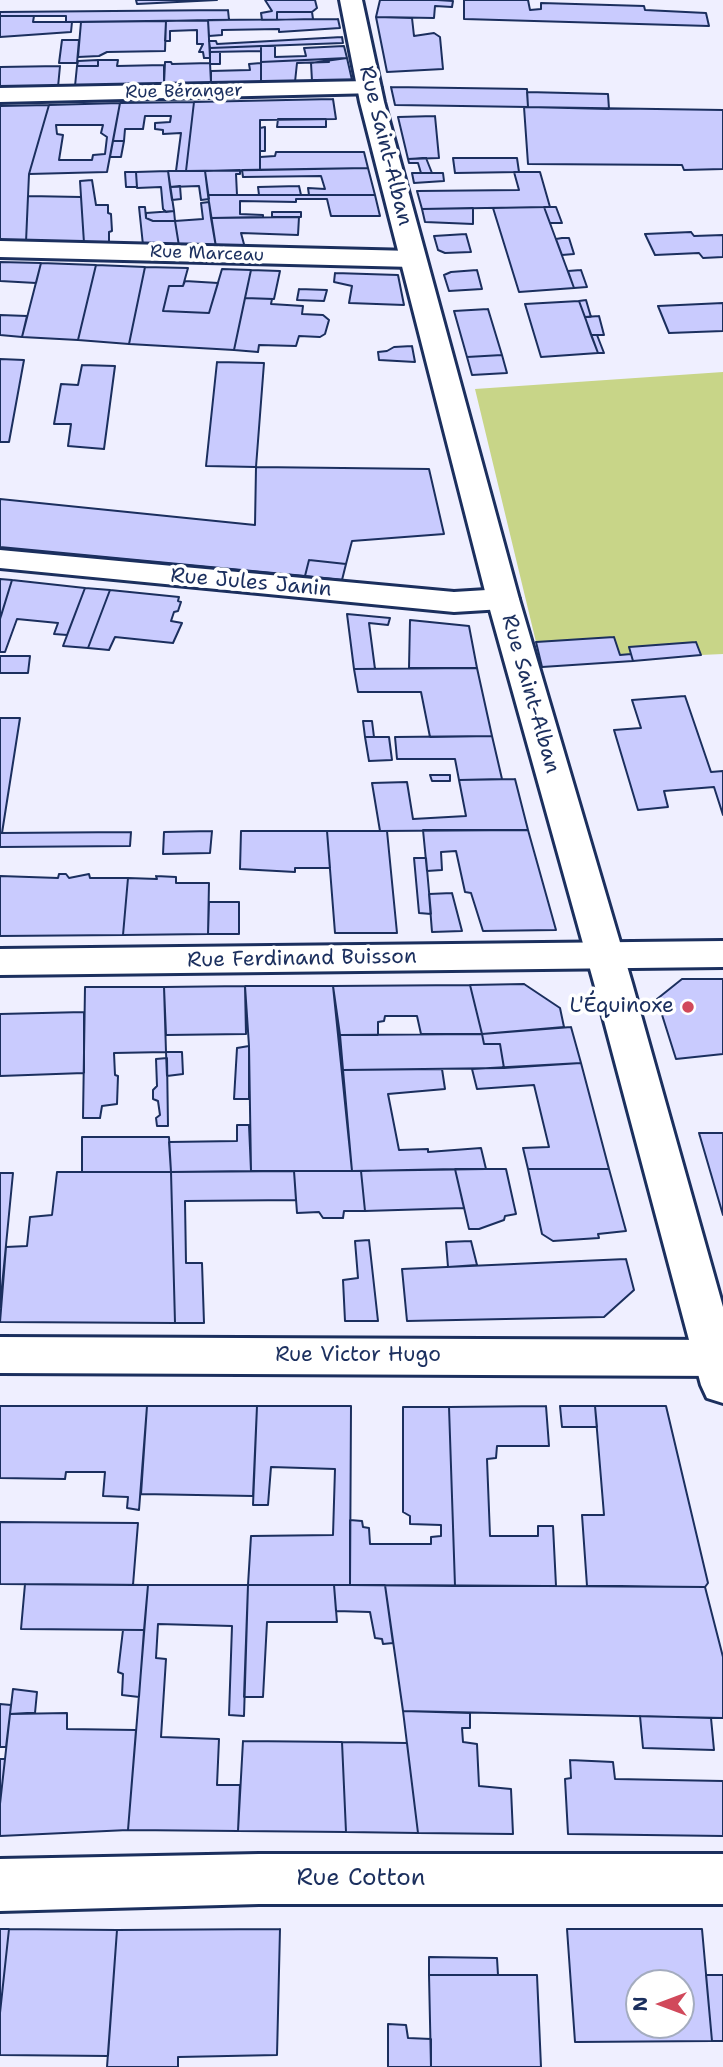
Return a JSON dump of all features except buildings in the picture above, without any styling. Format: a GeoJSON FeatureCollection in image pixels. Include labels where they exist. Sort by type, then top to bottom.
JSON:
{"type":"FeatureCollection","features":[{"type":"Feature","properties":{"kind":"street","name":"Rue Saint-Alban"},"geometry":{"type":"LineString","coordinates":[[352,1],[369,88],[503,599],[721,1367]]}},
{"type":"Feature","properties":{"kind":"street","name":"Rue Béranger"},"geometry":{"type":"LineString","coordinates":[[0,95],[369,88]]}},
{"type":"Feature","properties":{"kind":"street","name":"Rue Marceau"},"geometry":{"type":"LineString","coordinates":[[0,249],[413,259]]}},
{"type":"Feature","properties":{"kind":"street","name":"Rue Jules Janin"},"geometry":{"type":"LineString","coordinates":[[0,559],[454,602],[503,599]]}},
{"type":"Feature","properties":{"kind":"street","name":"Rue Ferdinand Buisson"},"geometry":{"type":"LineString","coordinates":[[0,962],[723,954]]}},
{"type":"Feature","properties":{"kind":"street","name":"Rue Victor Hugo"},"geometry":{"type":"LineString","coordinates":[[0,1354],[721,1367]]}},
{"type":"Feature","properties":{"kind":"street","name":"Rue Cotton"},"geometry":{"type":"LineString","coordinates":[[0,1885],[259,1880],[723,1880]]}},
{"type":"Feature","properties":{"kind":"green space"},"geometry":{"type":"Polygon","coordinates":[[[723,372],[723,654],[701,655],[696,642],[629,647],[631,654],[620,655],[614,637],[536,642],[475,389],[723,372]]]}},
{"type":"Feature","properties":{"kind":"place","name":"L'Équinoxe"},"geometry":{"type":"Point","coordinates":[688,1007]}}]}
